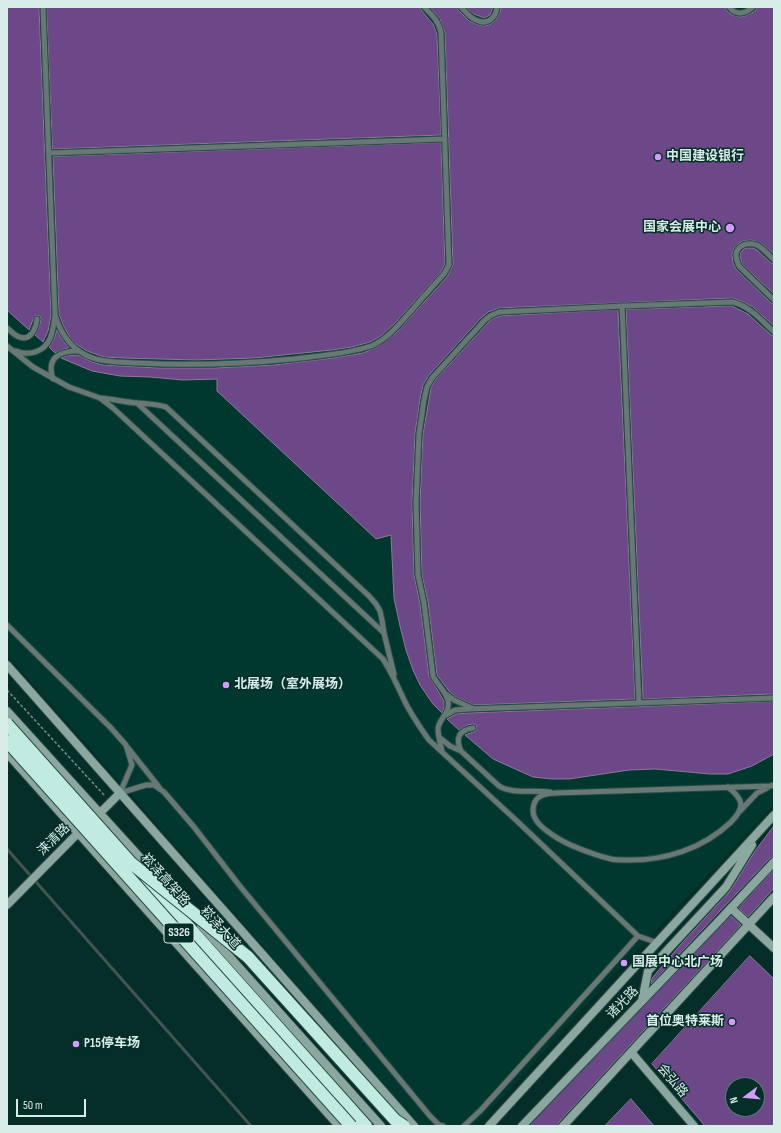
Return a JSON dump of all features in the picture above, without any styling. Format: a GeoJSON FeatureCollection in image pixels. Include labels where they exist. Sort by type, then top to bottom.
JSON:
{"type":"FeatureCollection","features":[{"type":"Feature","properties":{"kind":"highway","name":"崧泽高架路"},"geometry":{"type":"LineString","coordinates":[[7,724],[366,1126]]}},
{"type":"Feature","properties":{"kind":"highway","name":"崧泽高架路"},"geometry":{"type":"LineString","coordinates":[[7,740],[351,1126]]}},
{"type":"Feature","properties":{"kind":"highway"},"geometry":{"type":"LineString","coordinates":[[131,863],[248,957],[395,1120],[404,1126]]}},
{"type":"Feature","properties":{"kind":"main road"},"geometry":{"type":"LineString","coordinates":[[7,665],[414,1126]]}},
{"type":"Feature","properties":{"kind":"main road","name":"崧泽大道"},"geometry":{"type":"LineString","coordinates":[[7,711],[381,1126]]}},
{"type":"Feature","properties":{"kind":"main road"},"geometry":{"type":"LineString","coordinates":[[7,753],[339,1126]]}},
{"type":"Feature","properties":{"kind":"main road","name":"涞清路"},"geometry":{"type":"LineString","coordinates":[[7,905],[120,793]]}},
{"type":"Feature","properties":{"kind":"main road"},"geometry":{"type":"LineString","coordinates":[[489,1126],[774,816]]}},
{"type":"Feature","properties":{"kind":"main road"},"geometry":{"type":"LineString","coordinates":[[642,1002],[648,971],[726,887],[765,826]]}},
{"type":"Feature","properties":{"kind":"main road","name":"诸光路"},"geometry":{"type":"LineString","coordinates":[[522,1126],[774,862]]}},
{"type":"Feature","properties":{"kind":"main road"},"geometry":{"type":"LineString","coordinates":[[563,1126],[774,897]]}},
{"type":"Feature","properties":{"kind":"main road"},"geometry":{"type":"LineString","coordinates":[[731,908],[774,948]]}},
{"type":"Feature","properties":{"kind":"main road","name":"会弘路"},"geometry":{"type":"LineString","coordinates":[[631,1052],[694,1126]]}},
{"type":"Feature","properties":{"kind":"lane"},"geometry":{"type":"LineString","coordinates":[[7,347],[20,353],[30,354],[40,351],[48,344],[52,336],[55,315],[43,7]]}},
{"type":"Feature","properties":{"kind":"lane"},"geometry":{"type":"LineString","coordinates":[[55,315],[57,323],[65,338],[78,351],[94,359],[111,361],[158,364],[254,363],[348,351],[371,345],[387,337],[444,274],[449,265],[441,33],[439,24],[434,16],[424,7]]}},
{"type":"Feature","properties":{"kind":"lane"},"geometry":{"type":"LineString","coordinates":[[461,7],[475,20],[481,22],[494,18],[497,12],[497,7]]}},
{"type":"Feature","properties":{"kind":"lane"},"geometry":{"type":"LineString","coordinates":[[728,7],[734,12],[739,13],[744,13],[753,7]]}},
{"type":"Feature","properties":{"kind":"lane"},"geometry":{"type":"LineString","coordinates":[[49,153],[444,139]]}},
{"type":"Feature","properties":{"kind":"lane"},"geometry":{"type":"LineString","coordinates":[[774,260],[757,245],[746,244],[740,247],[736,253],[736,260],[739,266],[774,300]]}},
{"type":"Feature","properties":{"kind":"lane"},"geometry":{"type":"LineString","coordinates":[[481,709],[471,708],[454,700],[436,683],[433,676],[424,603],[418,575],[416,504],[419,434],[427,387],[432,378],[484,321],[490,316],[500,312],[733,302],[742,304],[774,332]]}},
{"type":"Feature","properties":{"kind":"lane"},"geometry":{"type":"LineString","coordinates":[[622,306],[639,703]]}},
{"type":"Feature","properties":{"kind":"lane"},"geometry":{"type":"LineString","coordinates":[[7,328],[16,336],[29,336],[34,332],[37,326],[37,319]]}},
{"type":"Feature","properties":{"kind":"lane"},"geometry":{"type":"LineString","coordinates":[[7,347],[33,367],[53,379],[69,387],[100,398],[119,413],[383,659],[418,725],[429,740],[638,936],[658,943]]}},
{"type":"Feature","properties":{"kind":"lane"},"geometry":{"type":"LineString","coordinates":[[53,379],[50,371],[51,364],[56,356],[63,352],[78,351]]}},
{"type":"Feature","properties":{"kind":"lane"},"geometry":{"type":"LineString","coordinates":[[100,398],[158,404],[166,407],[369,596],[380,611],[391,663],[399,688]]}},
{"type":"Feature","properties":{"kind":"lane"},"geometry":{"type":"LineString","coordinates":[[137,403],[384,633]]}},
{"type":"Feature","properties":{"kind":"lane"},"geometry":{"type":"LineString","coordinates":[[7,625],[110,727],[126,745],[194,827],[239,885],[430,1116],[439,1125],[443,1126]]}},
{"type":"Feature","properties":{"kind":"lane"},"geometry":{"type":"LineString","coordinates":[[444,692],[448,700],[446,715]]}},
{"type":"Feature","properties":{"kind":"lane"},"geometry":{"type":"LineString","coordinates":[[442,751],[438,729],[441,721],[446,715],[455,710],[774,698]]}},
{"type":"Feature","properties":{"kind":"lane"},"geometry":{"type":"LineString","coordinates":[[461,751],[458,744],[458,738],[461,732],[466,729],[473,728]]}},
{"type":"Feature","properties":{"kind":"lane"},"geometry":{"type":"LineString","coordinates":[[440,738],[450,746],[461,751],[504,789],[555,793]]}},
{"type":"Feature","properties":{"kind":"lane"},"geometry":{"type":"LineString","coordinates":[[120,793],[132,765],[126,745]]}},
{"type":"Feature","properties":{"kind":"lane"},"geometry":{"type":"LineString","coordinates":[[120,793],[146,785],[154,785],[164,792]]}},
{"type":"Feature","properties":{"kind":"lane"},"geometry":{"type":"LineString","coordinates":[[773,786],[757,793],[732,821],[722,830],[705,841],[688,850],[661,858],[634,860],[612,859],[586,852],[562,842],[547,831],[537,822],[533,813],[533,807],[537,799],[542,795],[555,793],[773,786]]}},
{"type":"Feature","properties":{"kind":"lane"},"geometry":{"type":"LineString","coordinates":[[728,787],[740,799],[741,806],[739,813]]}},
{"type":"Feature","properties":{"kind":"lane"},"geometry":{"type":"LineString","coordinates":[[464,1126],[481,1110],[638,936]]}},
{"type":"Feature","properties":{"kind":"path"},"geometry":{"type":"LineString","coordinates":[[7,690],[111,802]]}},
{"type":"Feature","properties":{"kind":"shaded area","name":"国家会展中心"},"geometry":{"type":"Polygon","coordinates":[[[7,7],[774,7],[774,805],[607,982],[487,1114],[474,1126],[420,1126],[99,758],[7,655],[7,7]]]}},
{"type":"Feature","properties":{"kind":"building"},"geometry":{"type":"Polygon","coordinates":[[[7,7],[39,7],[51,315],[48,331],[43,342],[35,335],[40,324],[40,316],[36,315],[34,317],[29,330],[7,310],[7,7]]]}},
{"type":"Feature","properties":{"kind":"building"},"geometry":{"type":"Polygon","coordinates":[[[47,7],[420,7],[433,24],[437,34],[441,135],[53,149],[47,7]]]}},
{"type":"Feature","properties":{"kind":"building"},"geometry":{"type":"Polygon","coordinates":[[[430,7],[457,7],[469,21],[484,26],[489,25],[496,20],[501,7],[725,7],[726,10],[732,15],[740,17],[752,13],[757,7],[774,7],[774,254],[761,243],[751,240],[739,243],[734,248],[732,254],[733,263],[736,269],[771,303],[774,304],[774,326],[753,307],[733,298],[499,308],[488,312],[481,318],[429,375],[423,385],[415,434],[412,503],[414,575],[420,604],[429,676],[444,701],[442,713],[433,704],[420,685],[406,650],[394,598],[391,535],[376,539],[217,391],[217,379],[183,380],[120,376],[92,371],[61,358],[78,355],[92,362],[103,365],[157,368],[216,368],[274,365],[363,353],[379,346],[396,333],[447,277],[453,265],[445,33],[440,19],[430,7]]]}},
{"type":"Feature","properties":{"kind":"building"},"geometry":{"type":"Polygon","coordinates":[[[466,7],[493,7],[490,15],[484,18],[474,14],[466,7]]]}},
{"type":"Feature","properties":{"kind":"building"},"geometry":{"type":"Polygon","coordinates":[[[441,143],[445,264],[441,272],[395,323],[381,336],[370,342],[332,350],[254,358],[196,360],[122,358],[104,357],[87,351],[71,339],[64,327],[59,314],[53,157],[441,143]]]}},
{"type":"Feature","properties":{"kind":"building"},"geometry":{"type":"Polygon","coordinates":[[[748,248],[757,250],[774,264],[774,294],[742,264],[740,256],[741,252],[748,248]]]}},
{"type":"Feature","properties":{"kind":"building"},"geometry":{"type":"Polygon","coordinates":[[[732,306],[748,314],[774,336],[774,694],[643,699],[626,310],[732,306]]]}},
{"type":"Feature","properties":{"kind":"building"},"geometry":{"type":"Polygon","coordinates":[[[618,310],[635,699],[474,705],[456,697],[448,690],[437,675],[428,602],[422,575],[420,503],[423,434],[431,388],[435,380],[492,319],[500,316],[618,310]]]}},
{"type":"Feature","properties":{"kind":"building"},"geometry":{"type":"Polygon","coordinates":[[[57,330],[69,348],[55,353],[49,347],[57,330]]]}},
{"type":"Feature","properties":{"kind":"building"},"geometry":{"type":"Polygon","coordinates":[[[774,702],[774,754],[752,766],[728,774],[710,774],[655,769],[629,770],[569,779],[533,777],[493,759],[465,735],[476,731],[476,725],[467,725],[459,730],[447,719],[456,714],[468,713],[774,702]]]}},
{"type":"Feature","properties":{"kind":"building"},"geometry":{"type":"Polygon","coordinates":[[[774,826],[774,857],[770,858],[651,984],[652,978],[730,891],[755,851],[774,826]]]}},
{"type":"Feature","properties":{"kind":"building"},"geometry":{"type":"Polygon","coordinates":[[[774,870],[774,888],[748,917],[739,908],[774,870]]]}},
{"type":"Feature","properties":{"kind":"building"},"geometry":{"type":"Polygon","coordinates":[[[731,916],[741,925],[559,1122],[558,1126],[533,1126],[531,1124],[731,916]]]}},
{"type":"Feature","properties":{"kind":"building","name":"首位奥特莱斯"},"geometry":{"type":"Polygon","coordinates":[[[750,956],[774,979],[774,1126],[705,1126],[652,1064],[750,956]]]}},
{"type":"Feature","properties":{"kind":"building"},"geometry":{"type":"Polygon","coordinates":[[[631,1099],[654,1126],[605,1126],[631,1099]]]}},
{"type":"Feature","properties":{"kind":"waterway"},"geometry":{"type":"LineString","coordinates":[[7,849],[251,1126]]}},
{"type":"Feature","properties":{"kind":"place","name":"中国建设银行"},"geometry":{"type":"Point","coordinates":[658,157]}},
{"type":"Feature","properties":{"kind":"place","name":"国家会展中心"},"geometry":{"type":"Point","coordinates":[730,228]}},
{"type":"Feature","properties":{"kind":"place","name":"北展场（室外展场）"},"geometry":{"type":"Point","coordinates":[226,685]}},
{"type":"Feature","properties":{"kind":"place","name":"国展中心北广场"},"geometry":{"type":"Point","coordinates":[624,963]}},
{"type":"Feature","properties":{"kind":"place","name":"首位奥特莱斯"},"geometry":{"type":"Point","coordinates":[732,1022]}},
{"type":"Feature","properties":{"kind":"place","name":"P15停车场"},"geometry":{"type":"Point","coordinates":[76,1044]}}]}
